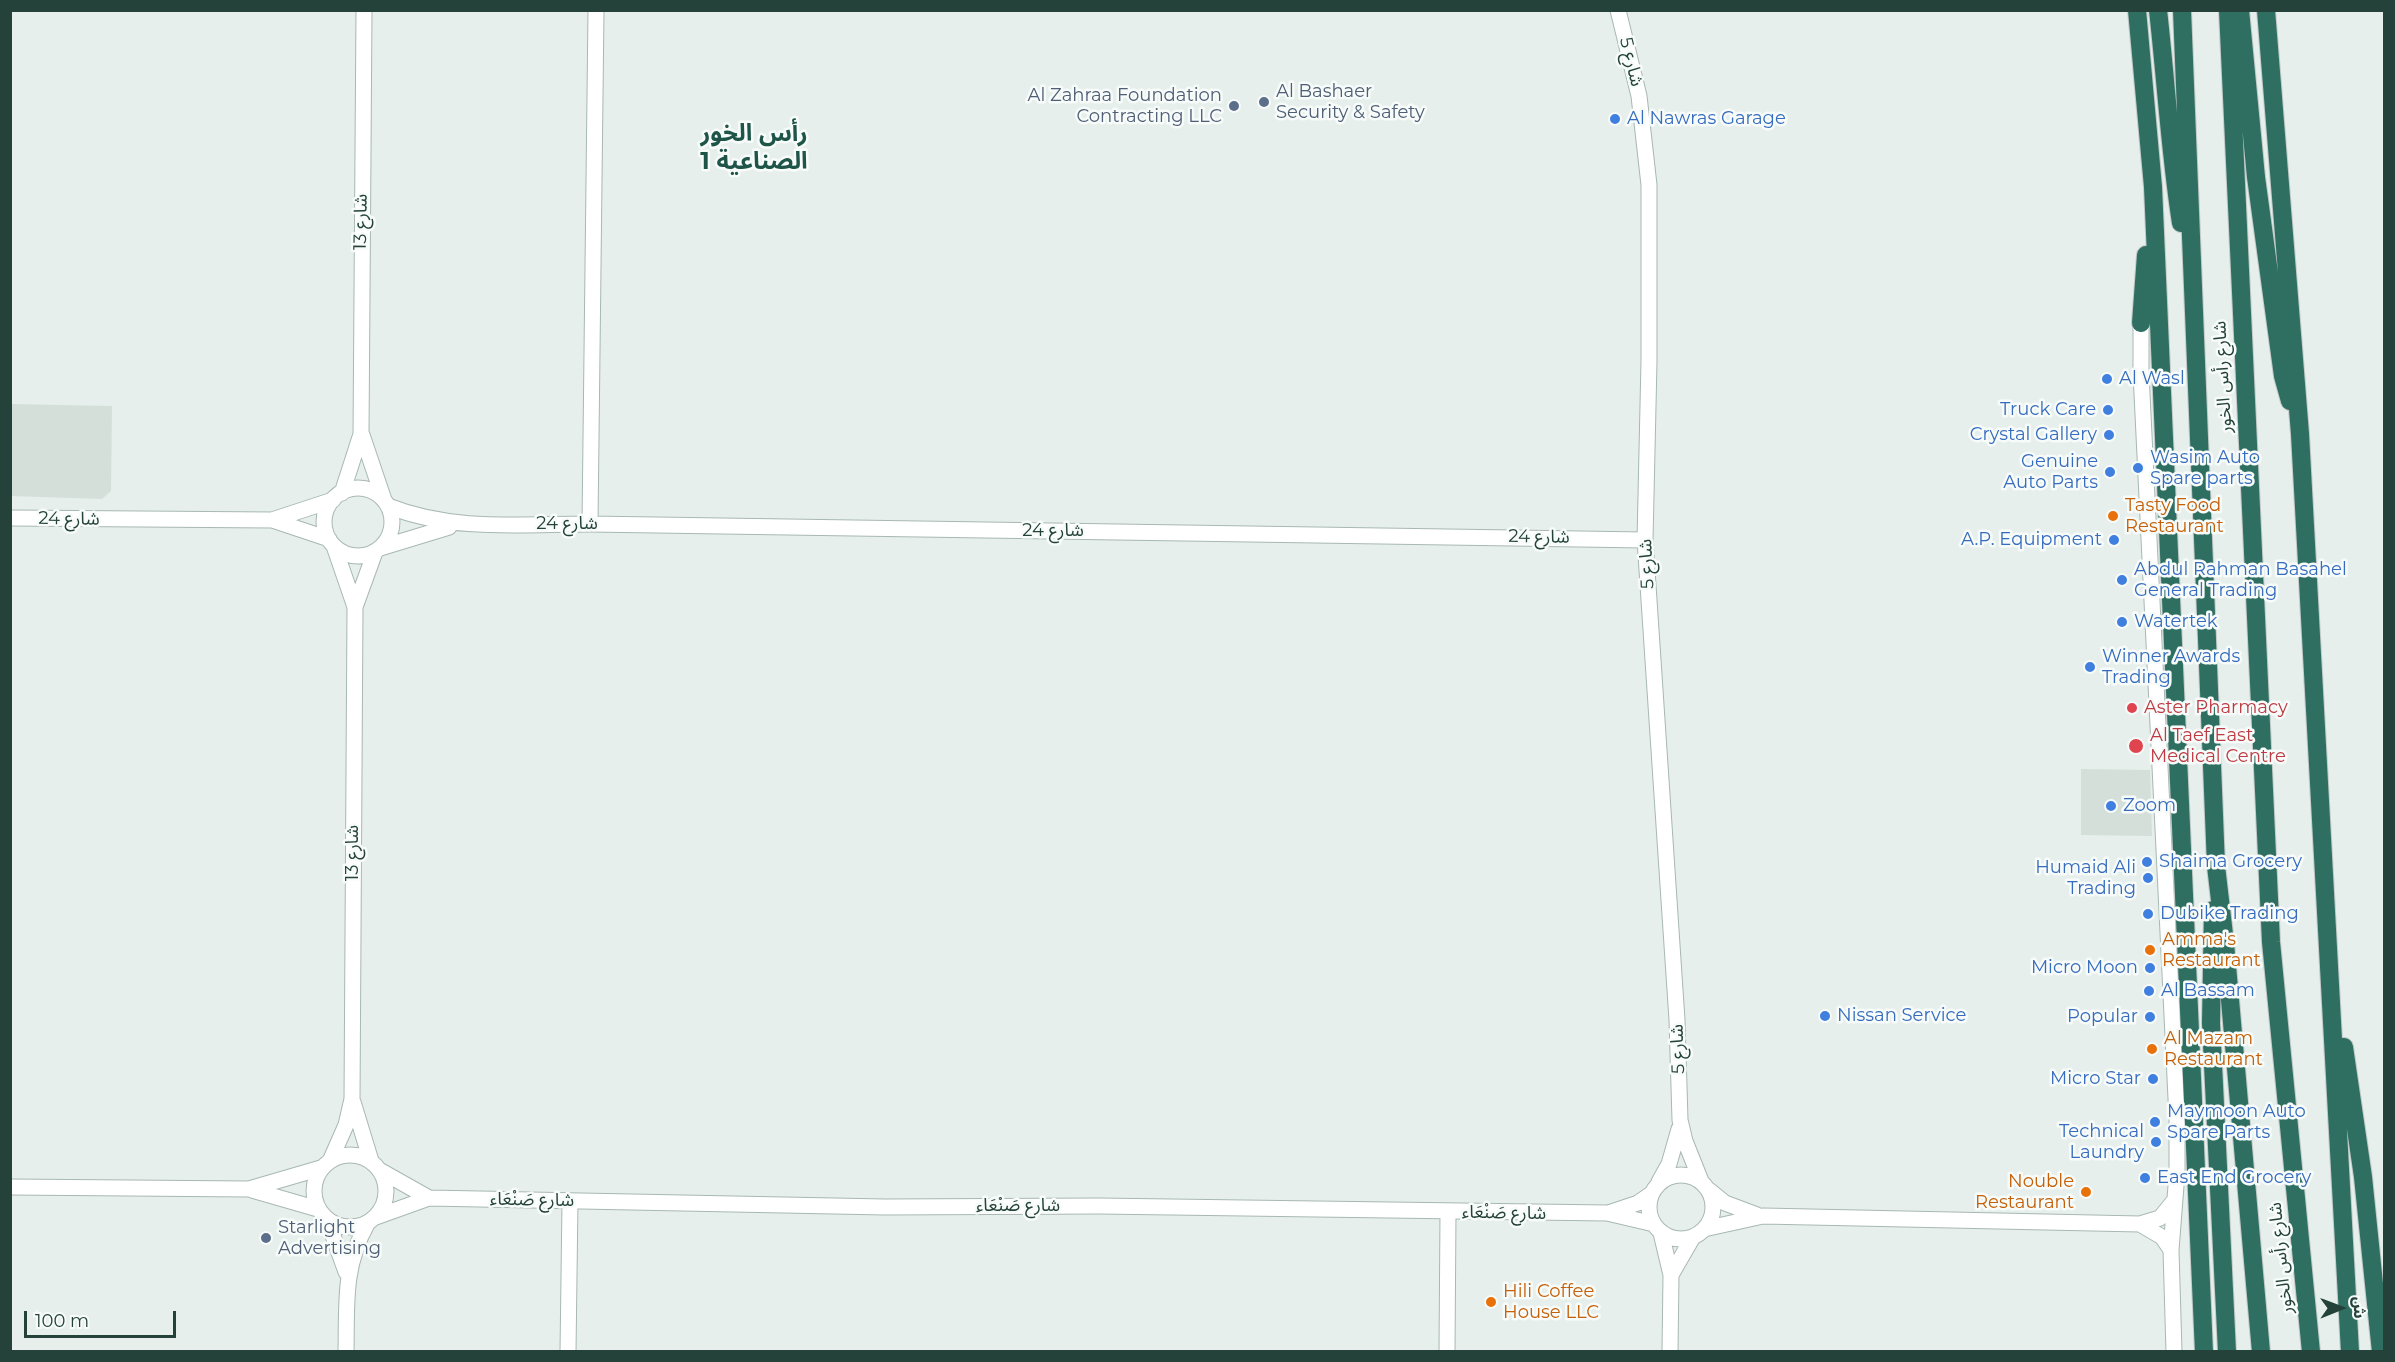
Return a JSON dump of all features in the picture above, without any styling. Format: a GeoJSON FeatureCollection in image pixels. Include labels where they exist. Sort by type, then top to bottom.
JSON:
{"type":"FeatureCollection","features":[{"type":"Feature","properties":{"kind":"highway"},"geometry":{"type":"LineString","coordinates":[[2137,10],[2153,188],[2204,1352]]}},
{"type":"Feature","properties":{"kind":"highway"},"geometry":{"type":"LineString","coordinates":[[2158,10],[2168,96],[2173,176],[2193,302]]}},
{"type":"Feature","properties":{"kind":"highway","name":"شارع رأس الخور"},"geometry":{"type":"LineString","coordinates":[[2182,10],[2216,866],[2225,943],[2261,1352]]}},
{"type":"Feature","properties":{"kind":"highway","name":"شارع رأس الخور"},"geometry":{"type":"LineString","coordinates":[[2228,10],[2271,942],[2311,1352]]}},
{"type":"Feature","properties":{"kind":"highway"},"geometry":{"type":"LineString","coordinates":[[2240,10],[2256,177],[2283,376],[2300,434]]}},
{"type":"Feature","properties":{"kind":"highway"},"geometry":{"type":"LineString","coordinates":[[2266,10],[2300,434],[2350,1352]]}},
{"type":"Feature","properties":{"kind":"highway"},"geometry":{"type":"LineString","coordinates":[[2141,323],[2147,249],[2144,173],[2149,137]]}},
{"type":"Feature","properties":{"kind":"highway"},"geometry":{"type":"LineString","coordinates":[[2216,866],[2211,944],[2211,1023],[2227,1352]]}},
{"type":"Feature","properties":{"kind":"highway"},"geometry":{"type":"LineString","coordinates":[[2326,913],[2363,1177],[2381,1352]]}},
{"type":"Feature","properties":{"kind":"highway"},"geometry":{"type":"LineString","coordinates":[[2195,1352],[2193,1286],[2196,1190]]}},
{"type":"Feature","properties":{"kind":"street","name":"شارع 13"},"geometry":{"type":"LineString","coordinates":[[338,496],[361,434],[364,10]]}},
{"type":"Feature","properties":{"kind":"street"},"geometry":{"type":"LineString","coordinates":[[591,524],[596,10]]}},
{"type":"Feature","properties":{"kind":"street","name":"شارع 5"},"geometry":{"type":"LineString","coordinates":[[1618,10],[1639,96],[1649,185],[1649,361],[1645,540],[1677,1020],[1680,1120],[1673,1154],[1655,1189]]}},
{"type":"Feature","properties":{"kind":"street"},"geometry":{"type":"LineString","coordinates":[[2141,323],[2140,373],[2177,1119],[2177,1173],[2171,1250],[2174,1352]]}},
{"type":"Feature","properties":{"kind":"street","name":"شارع 13"},"geometry":{"type":"LineString","coordinates":[[361,434],[386,503]]}},
{"type":"Feature","properties":{"kind":"street"},"geometry":{"type":"LineString","coordinates":[[364,489],[386,503],[392,528],[378,550],[353,556],[331,542],[325,519],[338,496],[364,489]]}},
{"type":"Feature","properties":{"kind":"street","name":"شارع 24"},"geometry":{"type":"LineString","coordinates":[[272,520],[338,496]]}},
{"type":"Feature","properties":{"kind":"street","name":"شارع 24"},"geometry":{"type":"LineString","coordinates":[[386,503],[419,518],[461,525],[591,524],[1645,540]]}},
{"type":"Feature","properties":{"kind":"street","name":"شارع 24"},"geometry":{"type":"LineString","coordinates":[[10,518],[272,520],[331,542]]}},
{"type":"Feature","properties":{"kind":"street","name":"شارع 24"},"geometry":{"type":"LineString","coordinates":[[378,550],[415,535],[461,525]]}},
{"type":"Feature","properties":{"kind":"street","name":"شارع 13"},"geometry":{"type":"LineString","coordinates":[[326,1163],[346,1125],[352,1099],[355,607],[331,542]]}},
{"type":"Feature","properties":{"kind":"street","name":"شارع 13"},"geometry":{"type":"LineString","coordinates":[[355,607],[378,550]]}},
{"type":"Feature","properties":{"kind":"street","name":"شارع 13"},"geometry":{"type":"LineString","coordinates":[[352,1099],[376,1166]]}},
{"type":"Feature","properties":{"kind":"street","name":"شارع 5"},"geometry":{"type":"LineString","coordinates":[[1680,1120],[1692,1162],[1705,1186]]}},
{"type":"Feature","properties":{"kind":"street"},"geometry":{"type":"LineString","coordinates":[[249,1189],[351,1154],[376,1166],[386,1182],[383,1207],[371,1220],[351,1257],[347,1275],[346,1352]]}},
{"type":"Feature","properties":{"kind":"street"},"geometry":{"type":"LineString","coordinates":[[326,1163],[315,1181],[314,1195],[347,1275]]}},
{"type":"Feature","properties":{"kind":"street","name":"شارع صَنْعَاء"},"geometry":{"type":"LineString","coordinates":[[376,1166],[429,1198]]}},
{"type":"Feature","properties":{"kind":"street"},"geometry":{"type":"LineString","coordinates":[[1670,1352],[1671,1275],[1649,1204],[1655,1189],[1679,1174],[1691,1176],[1734,1207],[1763,1216],[2140,1224],[2160,1218],[2174,1202]]}},
{"type":"Feature","properties":{"kind":"street"},"geometry":{"type":"LineString","coordinates":[[1671,1275],[1713,1210],[1705,1186]]}},
{"type":"Feature","properties":{"kind":"street"},"geometry":{"type":"LineString","coordinates":[[10,1187],[249,1189],[323,1214],[346,1227],[371,1220]]}},
{"type":"Feature","properties":{"kind":"street","name":"شارع صَنْعَاء"},"geometry":{"type":"LineString","coordinates":[[371,1220],[429,1198],[1607,1213],[1623,1209],[1655,1189]]}},
{"type":"Feature","properties":{"kind":"street"},"geometry":{"type":"LineString","coordinates":[[568,1352],[570,1201]]}},
{"type":"Feature","properties":{"kind":"street"},"geometry":{"type":"LineString","coordinates":[[1447,1352],[1448,1212]]}},
{"type":"Feature","properties":{"kind":"street","name":"شارع صَنْعَاء"},"geometry":{"type":"LineString","coordinates":[[1607,1213],[1657,1228]]}},
{"type":"Feature","properties":{"kind":"street"},"geometry":{"type":"LineString","coordinates":[[1657,1228],[1677,1239],[1763,1216]]}},
{"type":"Feature","properties":{"kind":"street"},"geometry":{"type":"LineString","coordinates":[[2140,1224],[2162,1237],[2171,1250]]}},
{"type":"Feature","properties":{"kind":"shaded area"},"geometry":{"type":"Polygon","coordinates":[[[11,404],[112,406],[111,491],[102,499],[11,496],[11,404]]]}},
{"type":"Feature","properties":{"kind":"shaded area"},"geometry":{"type":"Polygon","coordinates":[[[2081,769],[2150,770],[2152,836],[2081,835],[2081,769]]]}},
{"type":"Feature","properties":{"kind":"place","name":"Al Bashaer Security & Safety"},"geometry":{"type":"Point","coordinates":[1264,102]}},
{"type":"Feature","properties":{"kind":"place","name":"Al Zahraa Foundation Contracting LLC"},"geometry":{"type":"Point","coordinates":[1234,106]}},
{"type":"Feature","properties":{"kind":"place","name":"Al Nawras Garage"},"geometry":{"type":"Point","coordinates":[1615,119]}},
{"type":"Feature","properties":{"kind":"place","name":"Al Wasl"},"geometry":{"type":"Point","coordinates":[2107,379]}},
{"type":"Feature","properties":{"kind":"place","name":"Truck Care"},"geometry":{"type":"Point","coordinates":[2108,410]}},
{"type":"Feature","properties":{"kind":"place","name":"Crystal Gallery"},"geometry":{"type":"Point","coordinates":[2109,435]}},
{"type":"Feature","properties":{"kind":"place","name":"Wasim Auto Spare parts"},"geometry":{"type":"Point","coordinates":[2138,468]}},
{"type":"Feature","properties":{"kind":"place","name":"Genuine Auto Parts"},"geometry":{"type":"Point","coordinates":[2110,472]}},
{"type":"Feature","properties":{"kind":"place","name":"Tasty Food Restaurant"},"geometry":{"type":"Point","coordinates":[2113,516]}},
{"type":"Feature","properties":{"kind":"place","name":"A.P. Equipment"},"geometry":{"type":"Point","coordinates":[2114,540]}},
{"type":"Feature","properties":{"kind":"place","name":"Abdul Rahman Basahel General Trading"},"geometry":{"type":"Point","coordinates":[2122,580]}},
{"type":"Feature","properties":{"kind":"place","name":"Watertek"},"geometry":{"type":"Point","coordinates":[2122,622]}},
{"type":"Feature","properties":{"kind":"place","name":"Winner Awards Trading"},"geometry":{"type":"Point","coordinates":[2090,667]}},
{"type":"Feature","properties":{"kind":"place","name":"Aster Pharmacy"},"geometry":{"type":"Point","coordinates":[2132,708]}},
{"type":"Feature","properties":{"kind":"place","name":"Al Taef East Medical Centre"},"geometry":{"type":"Point","coordinates":[2136,746]}},
{"type":"Feature","properties":{"kind":"place","name":"Zoom"},"geometry":{"type":"Point","coordinates":[2111,806]}},
{"type":"Feature","properties":{"kind":"place","name":"Shaima Grocery"},"geometry":{"type":"Point","coordinates":[2147,862]}},
{"type":"Feature","properties":{"kind":"place","name":"Humaid Ali Trading"},"geometry":{"type":"Point","coordinates":[2148,878]}},
{"type":"Feature","properties":{"kind":"place","name":"Dubike Trading"},"geometry":{"type":"Point","coordinates":[2148,914]}},
{"type":"Feature","properties":{"kind":"place","name":"Amma's Restaurant"},"geometry":{"type":"Point","coordinates":[2150,950]}},
{"type":"Feature","properties":{"kind":"place","name":"Micro Moon"},"geometry":{"type":"Point","coordinates":[2150,968]}},
{"type":"Feature","properties":{"kind":"place","name":"Al Bassam"},"geometry":{"type":"Point","coordinates":[2149,991]}},
{"type":"Feature","properties":{"kind":"place","name":"Nissan Service"},"geometry":{"type":"Point","coordinates":[1825,1016]}},
{"type":"Feature","properties":{"kind":"place","name":"Popular"},"geometry":{"type":"Point","coordinates":[2150,1017]}},
{"type":"Feature","properties":{"kind":"place","name":"Al Mazam Restaurant"},"geometry":{"type":"Point","coordinates":[2152,1049]}},
{"type":"Feature","properties":{"kind":"place","name":"Micro Star"},"geometry":{"type":"Point","coordinates":[2153,1079]}},
{"type":"Feature","properties":{"kind":"place","name":"Maymoon Auto Spare Parts"},"geometry":{"type":"Point","coordinates":[2155,1122]}},
{"type":"Feature","properties":{"kind":"place","name":"Technical Laundry"},"geometry":{"type":"Point","coordinates":[2156,1142]}},
{"type":"Feature","properties":{"kind":"place","name":"East End Grocery"},"geometry":{"type":"Point","coordinates":[2145,1178]}},
{"type":"Feature","properties":{"kind":"place","name":"Nouble Restaurant"},"geometry":{"type":"Point","coordinates":[2086,1192]}},
{"type":"Feature","properties":{"kind":"place","name":"Starlight Advertising"},"geometry":{"type":"Point","coordinates":[266,1238]}},
{"type":"Feature","properties":{"kind":"place","name":"Hili Coffee House LLC"},"geometry":{"type":"Point","coordinates":[1491,1302]}},
{"type":"Feature","properties":{"kind":"district","name":"رأس الخور الصناعية 1"},"geometry":{"type":"Point","coordinates":[754,148]}}]}
